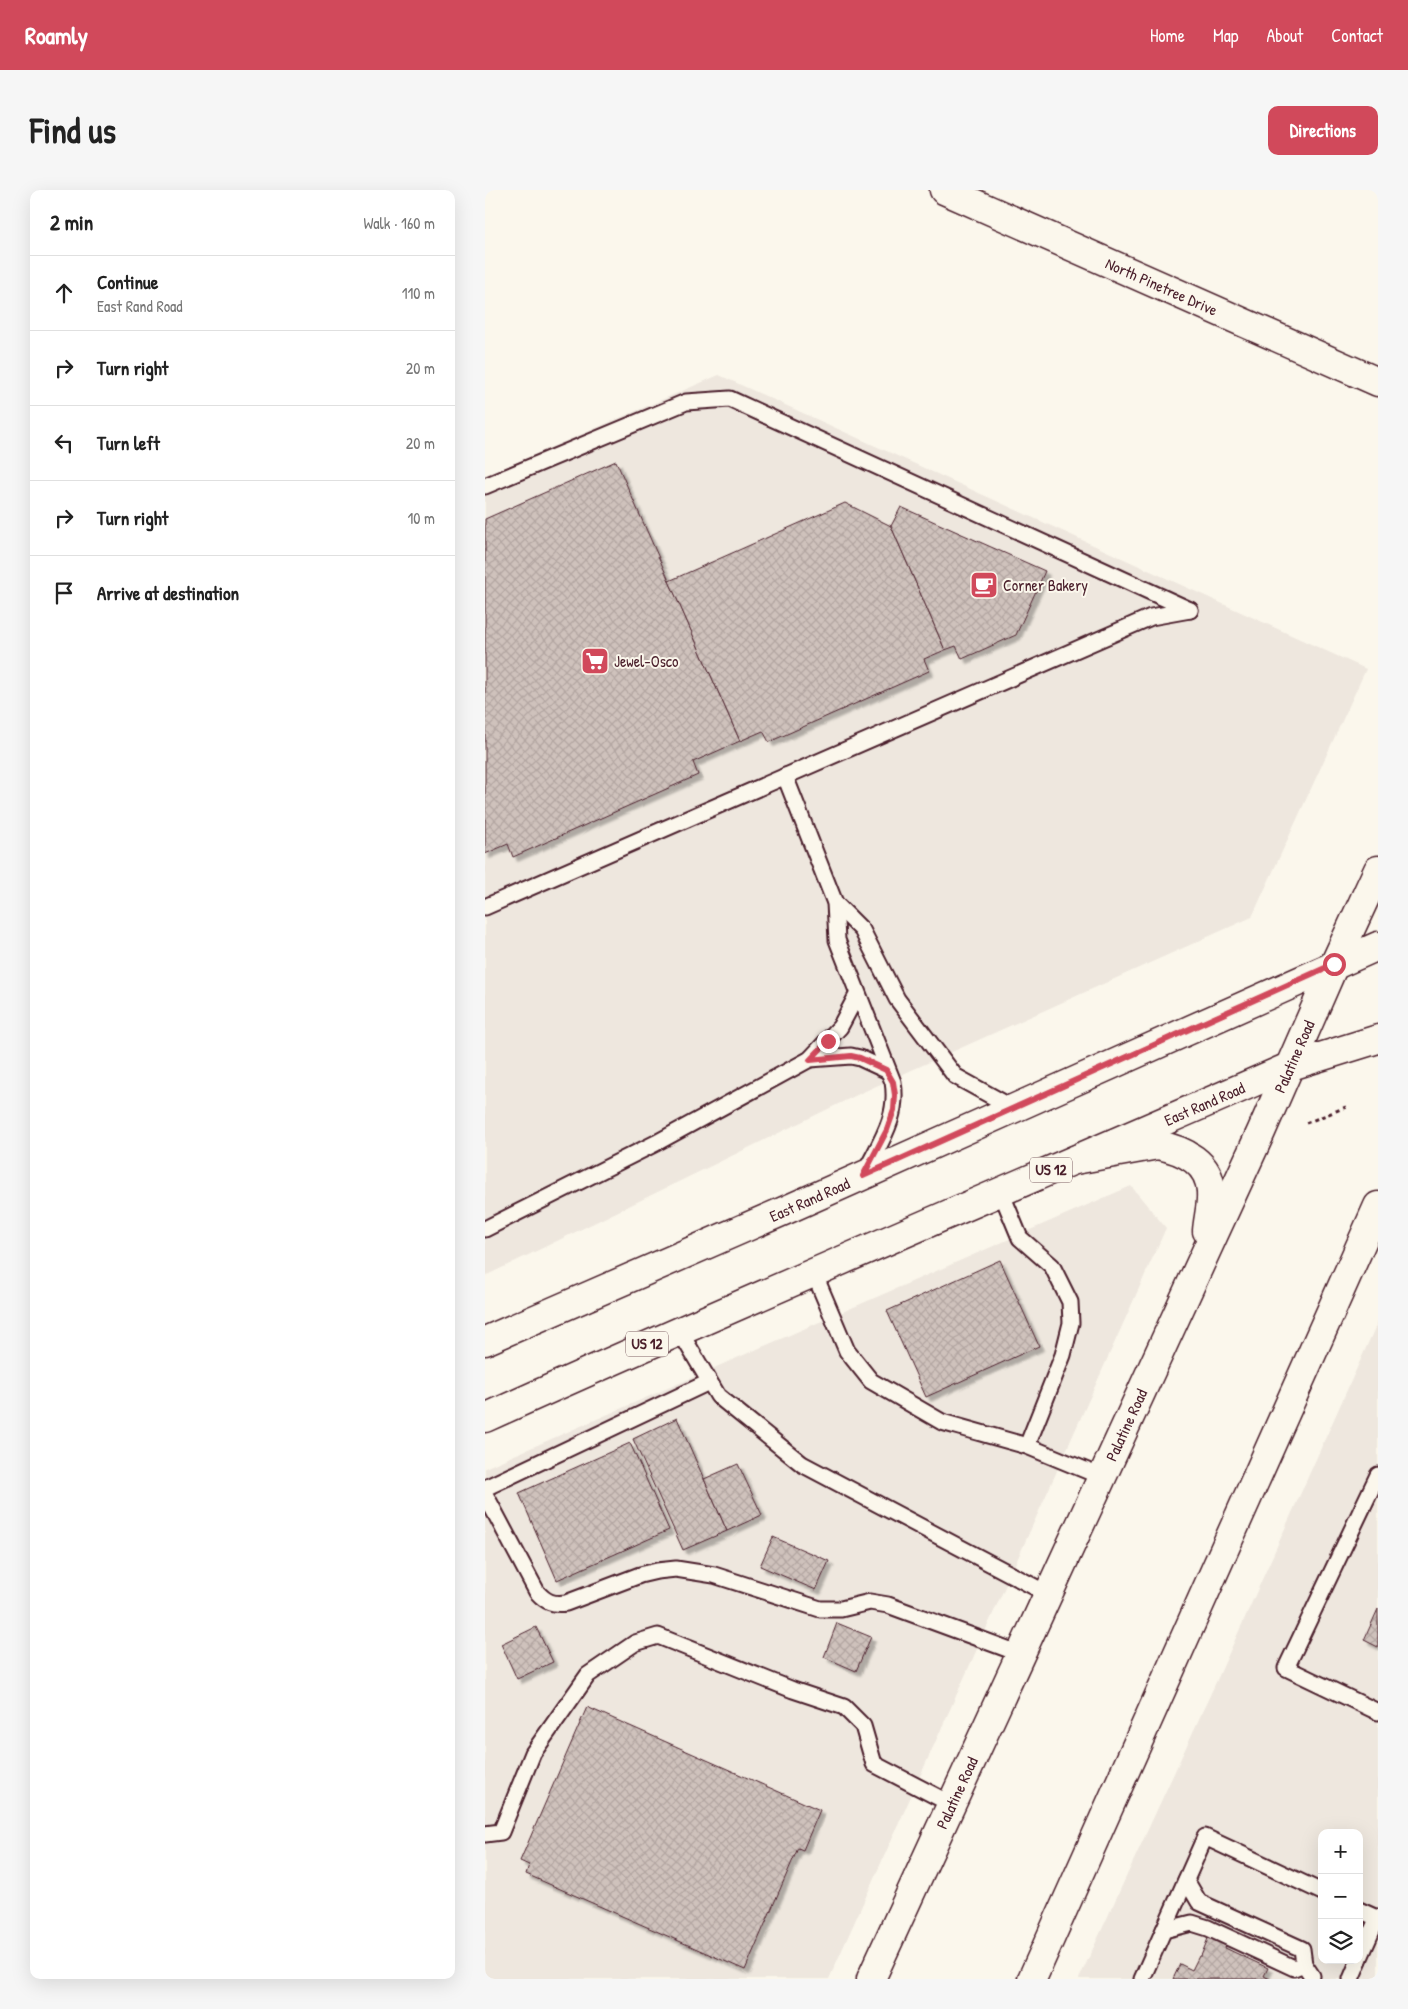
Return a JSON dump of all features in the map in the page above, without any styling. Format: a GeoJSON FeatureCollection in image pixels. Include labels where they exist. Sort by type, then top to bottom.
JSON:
{"type":"FeatureCollection","features":[{"type":"Feature","properties":{"kind":"main road","name":"North Pinetree Drive"},"geometry":{"type":"LineString","coordinates":[[944,190],[1378,382]]}},
{"type":"Feature","properties":{"kind":"main road","name":"Palatine Road"},"geometry":{"type":"LineString","coordinates":[[871,1979],[1291,1066],[1334,964],[1378,870]]}},
{"type":"Feature","properties":{"kind":"main road","name":"East Rand Road"},"geometry":{"type":"LineString","coordinates":[[485,1341],[863,1176],[1334,964],[1378,946]]}},
{"type":"Feature","properties":{"kind":"main road","name":"East Rand Road"},"geometry":{"type":"LineString","coordinates":[[485,1418],[679,1330],[1291,1066],[1378,1039]]}},
{"type":"Feature","properties":{"kind":"main road"},"geometry":{"type":"LineString","coordinates":[[1075,1160],[1158,1146],[1182,1152],[1199,1162],[1207,1172],[1211,1193],[1203,1257]]}},
{"type":"Feature","properties":{"kind":"main road"},"geometry":{"type":"LineString","coordinates":[[1032,1979],[1378,1206]]}},
{"type":"Feature","properties":{"kind":"lane"},"geometry":{"type":"LineString","coordinates":[[485,486],[686,402],[730,399],[1190,610],[1151,617],[485,907]]}},
{"type":"Feature","properties":{"kind":"lane"},"geometry":{"type":"LineString","coordinates":[[785,776],[835,903],[837,940],[886,1070],[893,1082],[895,1095],[894,1110],[887,1130],[863,1176]]}},
{"type":"Feature","properties":{"kind":"lane"},"geometry":{"type":"LineString","coordinates":[[835,903],[862,930],[897,999],[955,1076],[1013,1108]]}},
{"type":"Feature","properties":{"kind":"lane"},"geometry":{"type":"LineString","coordinates":[[485,1229],[656,1143],[810,1060],[840,1028],[857,995]]}},
{"type":"Feature","properties":{"kind":"lane"},"geometry":{"type":"LineString","coordinates":[[810,1060],[851,1056],[886,1070]]}},
{"type":"Feature","properties":{"kind":"lane"},"geometry":{"type":"LineString","coordinates":[[1001,1192],[1020,1238],[1052,1266],[1070,1302],[1071,1323],[1063,1355],[1027,1446]]}},
{"type":"Feature","properties":{"kind":"lane"},"geometry":{"type":"LineString","coordinates":[[814,1273],[847,1351],[871,1381],[942,1422],[1027,1446],[1102,1477]]}},
{"type":"Feature","properties":{"kind":"lane"},"geometry":{"type":"LineString","coordinates":[[679,1330],[717,1396],[802,1464],[1049,1594]]}},
{"type":"Feature","properties":{"kind":"lane"},"geometry":{"type":"LineString","coordinates":[[485,1488],[709,1382]]}},
{"type":"Feature","properties":{"kind":"lane"},"geometry":{"type":"LineString","coordinates":[[1378,1475],[1286,1668],[1378,1712]]}},
{"type":"Feature","properties":{"kind":"lane"},"geometry":{"type":"LineString","coordinates":[[485,1494],[537,1592],[544,1600],[555,1605],[566,1603],[657,1571],[694,1570],[820,1609],[841,1609],[870,1602],[888,1605],[1021,1654]]}},
{"type":"Feature","properties":{"kind":"lane"},"geometry":{"type":"LineString","coordinates":[[485,1834],[501,1832],[533,1753],[588,1676],[635,1643],[658,1636],[793,1690],[844,1707],[863,1726],[874,1764],[951,1804]]}},
{"type":"Feature","properties":{"kind":"lane"},"geometry":{"type":"LineString","coordinates":[[1142,1979],[1205,1837],[1318,1890]]}},
{"type":"Feature","properties":{"kind":"lane"},"geometry":{"type":"LineString","coordinates":[[1186,1880],[1199,1902],[1302,1950],[1304,1964],[1312,1976],[1311,1979]]}},
{"type":"Feature","properties":{"kind":"lane"},"geometry":{"type":"LineString","coordinates":[[1363,1912],[1378,1918],[1363,1951]]}},
{"type":"Feature","properties":{"kind":"lane"},"geometry":{"type":"LineString","coordinates":[[1164,1930],[1192,1923],[1208,1928],[1294,1968],[1304,1964]]}},
{"type":"Feature","properties":{"kind":"lane"},"geometry":{"type":"LineString","coordinates":[[1351,1979],[1357,1964]]}},
{"type":"Feature","properties":{"kind":"path"},"geometry":{"type":"LineString","coordinates":[[1306,1123],[1346,1107]]}},
{"type":"Feature","properties":{"kind":"shaded area"},"geometry":{"type":"Polygon","coordinates":[[[719,375],[1366,669],[1252,917],[863,1092],[485,1276],[485,476],[719,375]]]}},
{"type":"Feature","properties":{"kind":"shaded area"},"geometry":{"type":"Polygon","coordinates":[[[1131,1186],[1166,1228],[829,1979],[485,1979],[485,1468],[1131,1186]]]}},
{"type":"Feature","properties":{"kind":"shaded area"},"geometry":{"type":"Polygon","coordinates":[[[1378,1321],[1378,1979],[1079,1979],[1217,1680],[1378,1321]]]}},
{"type":"Feature","properties":{"kind":"building","name":"Jewel-Osco"},"geometry":{"type":"Polygon","coordinates":[[[616,461],[740,741],[693,762],[698,775],[513,857],[508,844],[485,854],[485,519],[616,461]]]}},
{"type":"Feature","properties":{"kind":"building"},"geometry":{"type":"Polygon","coordinates":[[[845,503],[891,526],[945,650],[924,659],[929,671],[769,742],[763,731],[740,741],[669,581],[845,503]]]}},
{"type":"Feature","properties":{"kind":"building"},"geometry":{"type":"Polygon","coordinates":[[[901,507],[1045,571],[1016,635],[962,659],[956,646],[945,650],[891,526],[901,507]]]}},
{"type":"Feature","properties":{"kind":"building"},"geometry":{"type":"Polygon","coordinates":[[[1000,1260],[1039,1346],[926,1397],[887,1311],[1000,1260]]]}},
{"type":"Feature","properties":{"kind":"building"},"geometry":{"type":"Polygon","coordinates":[[[677,1418],[727,1531],[683,1550],[633,1439],[677,1418]]]}},
{"type":"Feature","properties":{"kind":"building"},"geometry":{"type":"Polygon","coordinates":[[[630,1443],[669,1530],[557,1580],[519,1493],[630,1443]]]}},
{"type":"Feature","properties":{"kind":"building"},"geometry":{"type":"Polygon","coordinates":[[[738,1464],[762,1515],[727,1531],[704,1479],[738,1464]]]}},
{"type":"Feature","properties":{"kind":"building"},"geometry":{"type":"Polygon","coordinates":[[[773,1537],[829,1561],[816,1590],[760,1566],[773,1537]]]}},
{"type":"Feature","properties":{"kind":"building"},"geometry":{"type":"Polygon","coordinates":[[[1378,1609],[1378,1647],[1364,1640],[1378,1609]]]}},
{"type":"Feature","properties":{"kind":"building"},"geometry":{"type":"Polygon","coordinates":[[[837,1623],[871,1637],[856,1671],[824,1657],[837,1623]]]}},
{"type":"Feature","properties":{"kind":"building"},"geometry":{"type":"Polygon","coordinates":[[[536,1627],[553,1662],[517,1679],[501,1644],[536,1627]]]}},
{"type":"Feature","properties":{"kind":"building"},"geometry":{"type":"Polygon","coordinates":[[[587,1707],[820,1810],[803,1850],[798,1848],[745,1970],[526,1874],[529,1865],[520,1861],[587,1707]]]}},
{"type":"Feature","properties":{"kind":"building"},"geometry":{"type":"Polygon","coordinates":[[[1209,1936],[1226,1945],[1225,1948],[1268,1968],[1264,1976],[1270,1979],[1173,1979],[1180,1964],[1192,1970],[1199,1956],[1201,1956],[1209,1936]]]}},
{"type":"Feature","properties":{"kind":"place","name":"Corner Bakery"},"geometry":{"type":"Point","coordinates":[984,585]}},
{"type":"Feature","properties":{"kind":"place","name":"Jewel-Osco"},"geometry":{"type":"Point","coordinates":[595,661]}},
{"type":"Feature","properties":{"kind":"route"},"geometry":{"type":"LineString","coordinates":[[828,1041],[810,1060],[851,1056],[860,1058],[886,1070],[893,1082],[895,1095],[894,1110],[887,1130],[863,1176],[1334,964]]}}]}
